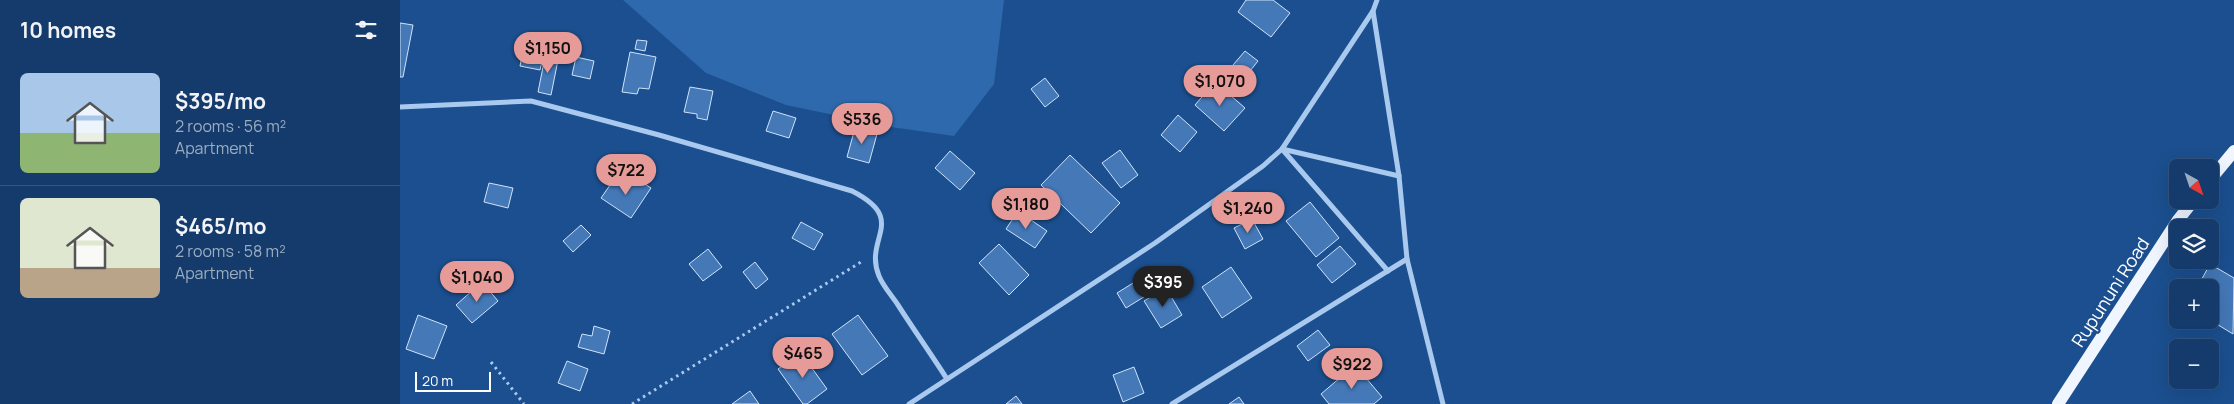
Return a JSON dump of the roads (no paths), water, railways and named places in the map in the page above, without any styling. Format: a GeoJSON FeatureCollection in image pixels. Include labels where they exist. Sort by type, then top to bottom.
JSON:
{"type":"FeatureCollection","features":[{"type":"Feature","properties":{"kind":"main road"},"geometry":{"type":"LineString","coordinates":[[2219,169],[2234,151]]}},
{"type":"Feature","properties":{"kind":"main road","name":"Rupununi Road"},"geometry":{"type":"LineString","coordinates":[[2058,404],[2187,209]]}},
{"type":"Feature","properties":{"kind":"street"},"geometry":{"type":"LineString","coordinates":[[908,404],[1155,243],[1263,166],[1282,149],[1373,11],[1377,0]]}},
{"type":"Feature","properties":{"kind":"street"},"geometry":{"type":"LineString","coordinates":[[1373,11],[1399,176],[1407,259],[1441,403]]}},
{"type":"Feature","properties":{"kind":"street"},"geometry":{"type":"LineString","coordinates":[[400,106],[531,101],[659,134],[852,191],[869,200],[880,214],[882,231],[874,254],[879,276],[948,379]]}},
{"type":"Feature","properties":{"kind":"street"},"geometry":{"type":"LineString","coordinates":[[1282,149],[1399,176]]}},
{"type":"Feature","properties":{"kind":"street"},"geometry":{"type":"LineString","coordinates":[[1282,149],[1388,271]]}},
{"type":"Feature","properties":{"kind":"street"},"geometry":{"type":"LineString","coordinates":[[1172,404],[1407,259]]}}]}
